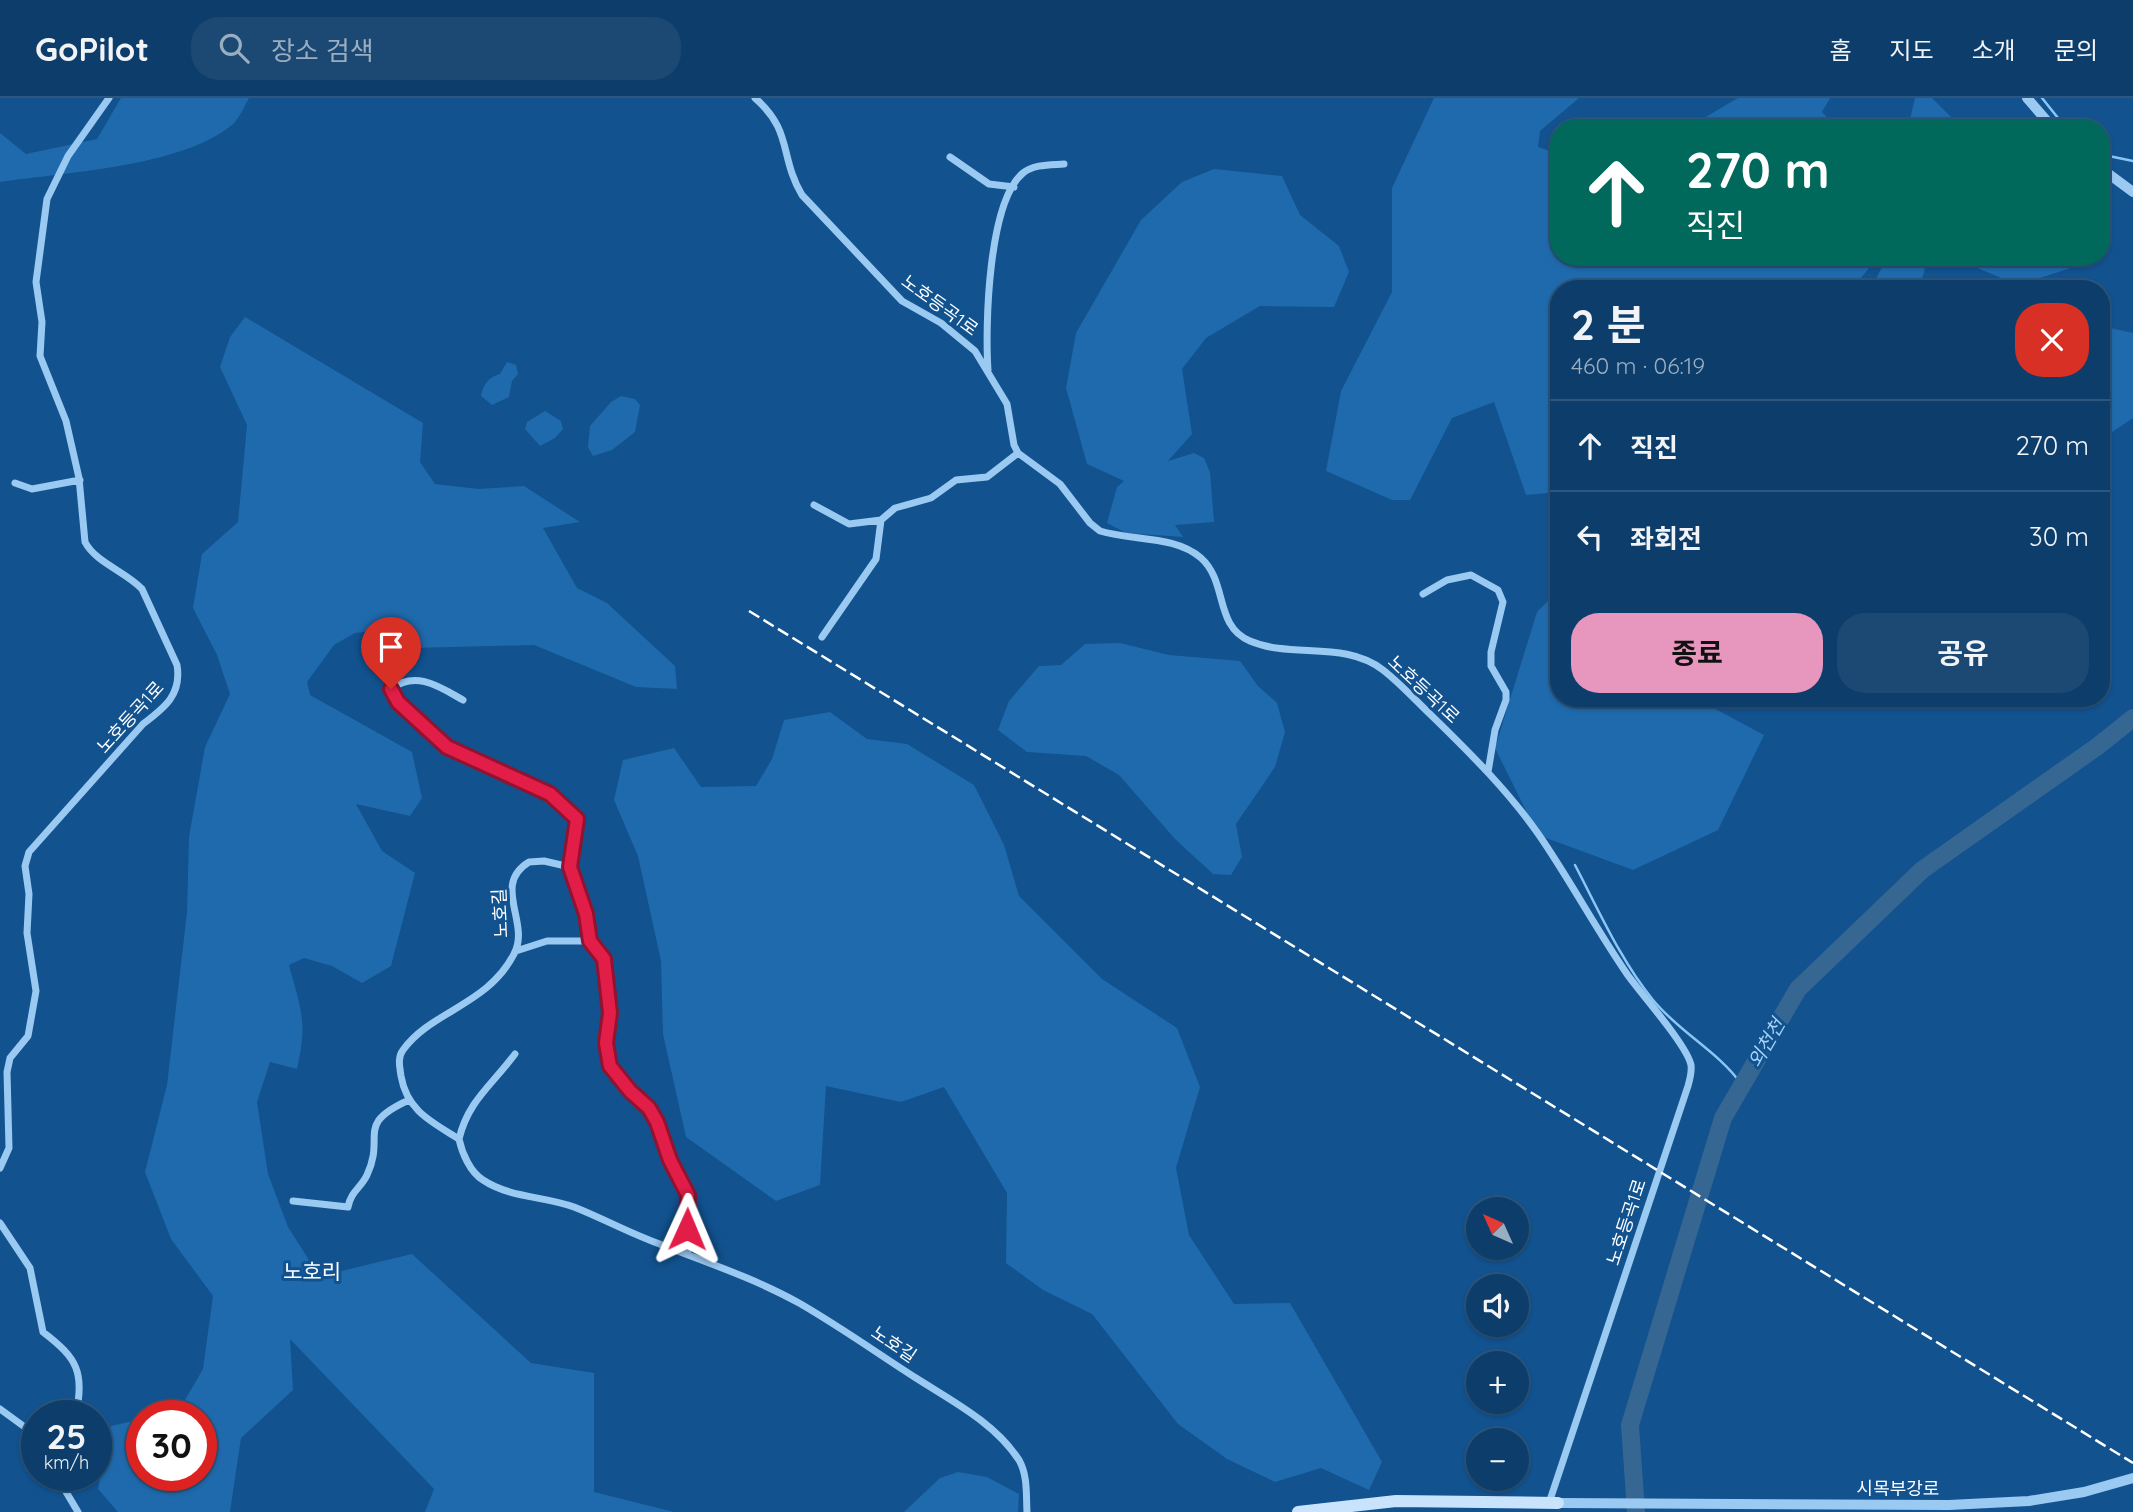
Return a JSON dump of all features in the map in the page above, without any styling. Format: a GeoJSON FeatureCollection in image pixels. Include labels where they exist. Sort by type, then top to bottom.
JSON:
{"type":"FeatureCollection","features":[{"type":"Feature","properties":{"kind":"main road"},"geometry":{"type":"LineString","coordinates":[[1298,1512],[1396,1501],[1553,1503]]}},
{"type":"Feature","properties":{"kind":"street","name":"노호등곡1로"},"geometry":{"type":"LineString","coordinates":[[0,1168],[9,1148],[7,1072],[10,1058],[28,1036],[36,991],[27,933],[29,894],[24,866],[29,852],[130,738],[172,699],[179,677],[177,665],[142,589],[133,579],[89,551],[81,524],[80,480],[66,421],[40,356],[42,322],[36,282],[47,199],[68,156],[109,98]]}},
{"type":"Feature","properties":{"kind":"street","name":"노호등곡1로"},"geometry":{"type":"LineString","coordinates":[[755,98],[771,112],[781,128],[791,177],[802,195],[902,301],[961,337],[988,371],[1007,404],[1014,445],[1018,453],[1031,464],[1049,473],[1100,531],[1186,547],[1201,558],[1216,580],[1233,631],[1273,649],[1321,649],[1369,661],[1397,682],[1488,772],[1538,835],[1613,953],[1690,1063],[1691,1074],[1684,1099],[1553,1503]]}},
{"type":"Feature","properties":{"kind":"street"},"geometry":{"type":"LineString","coordinates":[[2027,98],[2045,119]]}},
{"type":"Feature","properties":{"kind":"street"},"geometry":{"type":"LineString","coordinates":[[950,157],[989,184],[1014,187]]}},
{"type":"Feature","properties":{"kind":"street"},"geometry":{"type":"LineString","coordinates":[[988,371],[986,337],[996,228],[1021,174],[1034,167],[1064,164]]}},
{"type":"Feature","properties":{"kind":"street"},"geometry":{"type":"LineString","coordinates":[[2110,175],[2133,192]]}},
{"type":"Feature","properties":{"kind":"street"},"geometry":{"type":"LineString","coordinates":[[814,505],[849,524],[881,520],[895,508],[931,498],[956,480],[987,477],[1018,453]]}},
{"type":"Feature","properties":{"kind":"street"},"geometry":{"type":"LineString","coordinates":[[15,483],[32,489],[80,480]]}},
{"type":"Feature","properties":{"kind":"street"},"geometry":{"type":"LineString","coordinates":[[822,637],[876,559],[881,520]]}},
{"type":"Feature","properties":{"kind":"street"},"geometry":{"type":"LineString","coordinates":[[1423,594],[1447,580],[1471,575],[1498,590],[1503,602],[1490,652],[1491,666],[1506,692],[1506,700],[1495,730],[1488,772]]}},
{"type":"Feature","properties":{"kind":"street"},"geometry":{"type":"LineString","coordinates":[[463,700],[426,680],[399,683],[391,689],[398,702],[447,747],[550,794],[577,819],[570,867],[586,914],[590,941],[604,959],[610,1013],[606,1043],[610,1066],[630,1091],[649,1108],[688,1195],[688,1254]]}},
{"type":"Feature","properties":{"kind":"street","name":"노호길"},"geometry":{"type":"LineString","coordinates":[[408,1100],[401,1077],[401,1052],[416,1037],[496,982],[516,951],[519,918],[511,898],[510,885],[518,873],[529,862],[570,867]]}},
{"type":"Feature","properties":{"kind":"street"},"geometry":{"type":"LineString","coordinates":[[516,951],[547,941],[590,941]]}},
{"type":"Feature","properties":{"kind":"street"},"geometry":{"type":"LineString","coordinates":[[293,1201],[348,1207],[351,1193],[366,1177],[374,1125],[381,1114],[408,1100],[424,1118],[459,1139],[473,1102],[491,1085],[514,1054]]}},
{"type":"Feature","properties":{"kind":"street","name":"노호길"},"geometry":{"type":"LineString","coordinates":[[459,1139],[462,1151],[477,1175],[485,1181],[504,1190],[571,1206],[797,1302],[961,1407],[1006,1443],[1019,1461],[1025,1473],[1027,1512]]}},
{"type":"Feature","properties":{"kind":"street"},"geometry":{"type":"LineString","coordinates":[[0,1223],[30,1268],[39,1324],[43,1332],[66,1350],[80,1373],[77,1400]]}},
{"type":"Feature","properties":{"kind":"street"},"geometry":{"type":"LineString","coordinates":[[0,1409],[21,1424]]}},
{"type":"Feature","properties":{"kind":"street","name":"시목부강로"},"geometry":{"type":"LineString","coordinates":[[1553,1503],[1948,1505],[2029,1501],[2084,1492],[2133,1478]]}},
{"type":"Feature","properties":{"kind":"street"},"geometry":{"type":"LineString","coordinates":[[64,1491],[78,1512]]}},
{"type":"Feature","properties":{"kind":"shaded area"},"geometry":{"type":"Polygon","coordinates":[[[121,98],[249,98],[232,125],[210,139],[184,150],[122,166],[0,182],[0,133],[26,154],[97,139],[121,98]]]}},
{"type":"Feature","properties":{"kind":"shaded area"},"geometry":{"type":"Polygon","coordinates":[[[1434,98],[1579,98],[1554,119],[1550,119],[1550,123],[1540,131],[1538,147],[1550,151],[1550,266],[1871,266],[1859,280],[1550,280],[1550,493],[1526,495],[1494,402],[1452,418],[1410,500],[1392,500],[1326,471],[1341,391],[1392,292],[1392,188],[1434,98]]]}},
{"type":"Feature","properties":{"kind":"shaded area"},"geometry":{"type":"Polygon","coordinates":[[[1738,98],[1830,98],[1822,112],[1829,119],[1701,119],[1738,98]]]}},
{"type":"Feature","properties":{"kind":"shaded area"},"geometry":{"type":"Polygon","coordinates":[[[1915,98],[1932,98],[1953,119],[1910,119],[1915,98]]]}},
{"type":"Feature","properties":{"kind":"shaded area"},"geometry":{"type":"Polygon","coordinates":[[[1214,169],[1282,176],[1300,215],[1339,246],[1349,272],[1334,307],[1260,306],[1206,338],[1182,369],[1192,434],[1168,461],[1194,453],[1204,458],[1210,472],[1214,522],[1175,525],[1183,537],[1126,533],[1107,523],[1117,487],[1124,481],[1087,464],[1066,388],[1076,333],[1141,220],[1182,182],[1214,169]]]}},
{"type":"Feature","properties":{"kind":"shaded area"},"geometry":{"type":"Polygon","coordinates":[[[1882,266],[1925,266],[1920,280],[1876,280],[1882,266]]]}},
{"type":"Feature","properties":{"kind":"shaded area"},"geometry":{"type":"Polygon","coordinates":[[[1973,266],[2077,266],[2034,280],[2006,280],[1973,266]]]}},
{"type":"Feature","properties":{"kind":"shaded area"},"geometry":{"type":"Polygon","coordinates":[[[245,317],[423,423],[420,462],[435,484],[479,489],[524,486],[580,522],[543,528],[577,588],[607,603],[675,666],[677,689],[636,687],[534,645],[414,648],[372,631],[355,633],[334,645],[307,682],[310,695],[412,752],[422,798],[410,816],[356,804],[382,851],[415,873],[391,966],[362,983],[332,966],[304,958],[289,965],[302,1016],[302,1039],[297,1069],[270,1062],[257,1102],[268,1174],[288,1227],[309,1260],[337,1272],[412,1254],[531,1363],[594,1373],[594,1492],[674,1512],[425,1512],[434,1489],[290,1339],[293,1390],[241,1438],[230,1512],[118,1512],[100,1491],[112,1491],[112,1426],[126,1423],[126,1491],[217,1491],[217,1400],[185,1400],[203,1369],[213,1296],[171,1239],[145,1172],[167,1085],[187,912],[189,837],[205,747],[230,694],[217,655],[193,608],[202,554],[238,522],[247,425],[220,367],[230,337],[245,317]]]}},
{"type":"Feature","properties":{"kind":"shaded area"},"geometry":{"type":"Polygon","coordinates":[[[2110,328],[2133,333],[2133,418],[2110,434],[2110,328]]]}},
{"type":"Feature","properties":{"kind":"shaded area"},"geometry":{"type":"Polygon","coordinates":[[[507,362],[516,365],[518,374],[512,381],[509,397],[492,405],[481,396],[483,388],[490,379],[500,374],[507,362]]]}},
{"type":"Feature","properties":{"kind":"shaded area"},"geometry":{"type":"Polygon","coordinates":[[[621,396],[635,399],[640,405],[635,432],[612,450],[593,456],[588,447],[590,426],[611,402],[621,396]]]}},
{"type":"Feature","properties":{"kind":"shaded area"},"geometry":{"type":"Polygon","coordinates":[[[545,411],[561,421],[563,429],[555,438],[540,446],[525,429],[527,422],[545,411]]]}},
{"type":"Feature","properties":{"kind":"shaded area"},"geometry":{"type":"Polygon","coordinates":[[[1550,599],[1550,707],[1712,707],[1764,735],[1718,830],[1633,870],[1538,835],[1495,748],[1537,612],[1550,599]]]}},
{"type":"Feature","properties":{"kind":"shaded area"},"geometry":{"type":"Polygon","coordinates":[[[1120,643],[1169,655],[1240,661],[1258,686],[1277,703],[1285,732],[1275,767],[1236,824],[1242,857],[1231,875],[1213,874],[1175,839],[1119,775],[1086,756],[1027,752],[998,730],[1009,701],[1039,666],[1061,665],[1085,644],[1120,643]]]}},
{"type":"Feature","properties":{"kind":"shaded area"},"geometry":{"type":"Polygon","coordinates":[[[830,712],[867,739],[907,744],[974,785],[1004,845],[1019,896],[1102,979],[1177,1028],[1200,1087],[1176,1168],[1189,1235],[1234,1304],[1290,1303],[1382,1462],[1369,1490],[1321,1468],[1275,1482],[1227,1459],[1178,1424],[1092,1314],[1043,1290],[1006,1263],[1007,1193],[944,1087],[901,1102],[826,1086],[820,1185],[776,1201],[686,1137],[663,1034],[661,961],[638,856],[614,800],[623,760],[674,748],[701,787],[756,786],[772,759],[784,720],[830,712]]]}},
{"type":"Feature","properties":{"kind":"shaded area"},"geometry":{"type":"Polygon","coordinates":[[[958,1472],[987,1477],[1019,1494],[1018,1512],[904,1512],[940,1478],[958,1472]]]}},
{"type":"Feature","properties":{"kind":"waterway"},"geometry":{"type":"LineString","coordinates":[[2042,98],[2059,119]]}},
{"type":"Feature","properties":{"kind":"waterway"},"geometry":{"type":"LineString","coordinates":[[2110,156],[2133,161]]}},
{"type":"Feature","properties":{"kind":"waterway","name":"외천천"},"geometry":{"type":"LineString","coordinates":[[1636,1512],[1630,1425],[1723,1118],[1798,989],[1922,870],[2098,746],[2133,718]]}},
{"type":"Feature","properties":{"kind":"waterway"},"geometry":{"type":"LineString","coordinates":[[1575,865],[1611,935],[1641,985],[1664,1012],[1722,1062],[1742,1085]]}},
{"type":"Feature","properties":{"kind":"railway"},"geometry":{"type":"LineString","coordinates":[[749,611],[2133,1463]]}},
{"type":"Feature","properties":{"kind":"district","name":"노호리"},"geometry":{"type":"Point","coordinates":[312,1271]}},
{"type":"Feature","properties":{"kind":"route"},"geometry":{"type":"LineString","coordinates":[[391,689],[398,702],[447,747],[468,759],[550,794],[577,819],[570,867],[586,914],[590,941],[604,959],[610,1013],[606,1043],[610,1066],[630,1091],[649,1108],[657,1122],[670,1160],[688,1195],[687,1229]]}}]}
